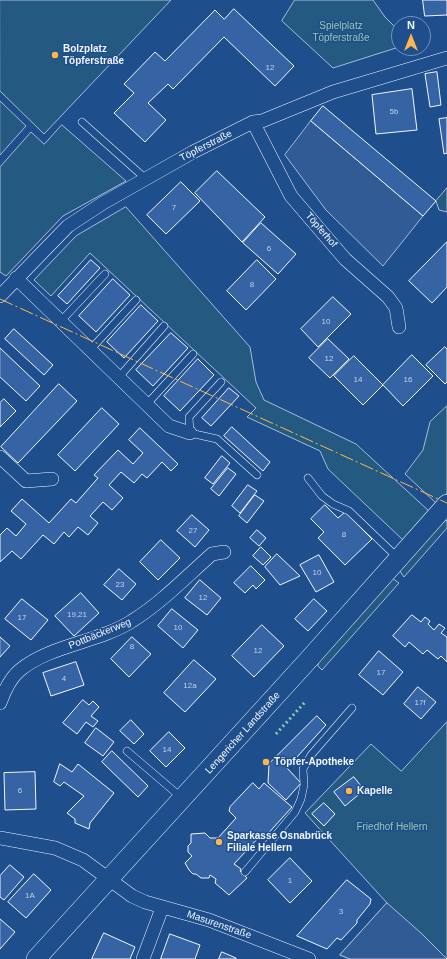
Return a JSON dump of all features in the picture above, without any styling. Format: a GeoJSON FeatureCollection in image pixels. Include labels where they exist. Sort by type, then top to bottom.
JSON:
{"type":"FeatureCollection","features":[{"type":"Feature","properties":{"kind":"main road","name":"Lengericher Landstraße"},"geometry":{"type":"LineString","coordinates":[[36,959],[446,507]]}},
{"type":"Feature","properties":{"kind":"street","name":"Töpferstraße"},"geometry":{"type":"LineString","coordinates":[[0,296],[68,226],[103,203],[193,152],[253,122],[262,121],[333,92],[447,58]]}},
{"type":"Feature","properties":{"kind":"street","name":"Töpferhof"},"geometry":{"type":"LineString","coordinates":[[253,122],[291,196],[346,259],[388,297],[396,308],[399,327]]}},
{"type":"Feature","properties":{"kind":"street"},"geometry":{"type":"LineString","coordinates":[[16,278],[169,426],[190,433]]}},
{"type":"Feature","properties":{"kind":"street"},"geometry":{"type":"LineString","coordinates":[[0,457],[26,481],[52,479]]}},
{"type":"Feature","properties":{"kind":"street","name":"Pottbäckerweg"},"geometry":{"type":"LineString","coordinates":[[0,703],[5,689],[19,670],[38,658],[113,630],[130,622],[146,612],[212,554],[224,552]]}},
{"type":"Feature","properties":{"kind":"street","name":"Masurenstraße"},"geometry":{"type":"LineString","coordinates":[[0,838],[55,848],[83,860],[132,896],[162,908],[209,920],[309,959]]}},
{"type":"Feature","properties":{"kind":"street"},"geometry":{"type":"LineString","coordinates":[[143,959],[162,908]]}},
{"type":"Feature","properties":{"kind":"lane"},"geometry":{"type":"LineString","coordinates":[[82,122],[146,179]]}},
{"type":"Feature","properties":{"kind":"lane"},"geometry":{"type":"LineString","coordinates":[[60,322],[105,274]]}},
{"type":"Feature","properties":{"kind":"lane"},"geometry":{"type":"LineString","coordinates":[[90,350],[136,300]]}},
{"type":"Feature","properties":{"kind":"lane"},"geometry":{"type":"LineString","coordinates":[[119,377],[164,326]]}},
{"type":"Feature","properties":{"kind":"lane"},"geometry":{"type":"LineString","coordinates":[[147,404],[193,354]]}},
{"type":"Feature","properties":{"kind":"lane"},"geometry":{"type":"LineString","coordinates":[[222,382],[189,417],[190,433],[217,439],[257,475]]}},
{"type":"Feature","properties":{"kind":"lane"},"geometry":{"type":"LineString","coordinates":[[308,478],[322,496],[333,504],[350,511],[399,559]]}},
{"type":"Feature","properties":{"kind":"lane"},"geometry":{"type":"LineString","coordinates":[[245,872],[295,812],[301,799],[304,785],[303,769],[311,755],[352,708]]}},
{"type":"Feature","properties":{"kind":"lane"},"geometry":{"type":"LineString","coordinates":[[127,751],[182,798]]}},
{"type":"Feature","properties":{"kind":"green space"},"geometry":{"type":"Polygon","coordinates":[[[0,0],[171,0],[44,134],[0,91],[0,0]]]}},
{"type":"Feature","properties":{"kind":"green space","name":"Spielplatz Töpferstraße"},"geometry":{"type":"Polygon","coordinates":[[[295,0],[373,0],[391,23],[391,50],[333,68],[282,21],[295,0]]]}},
{"type":"Feature","properties":{"kind":"green space"},"geometry":{"type":"Polygon","coordinates":[[[0,101],[26,126],[0,155],[0,101]]]}},
{"type":"Feature","properties":{"kind":"green space"},"geometry":{"type":"Polygon","coordinates":[[[62,125],[126,181],[63,216],[6,276],[0,272],[0,167],[31,132],[44,144],[62,125]]]}},
{"type":"Feature","properties":{"kind":"green space"},"geometry":{"type":"Polygon","coordinates":[[[447,188],[447,212],[439,210],[436,201],[447,188]]]}},
{"type":"Feature","properties":{"kind":"green space"},"geometry":{"type":"Polygon","coordinates":[[[126,207],[250,347],[256,382],[264,400],[356,444],[430,512],[404,541],[328,469],[320,451],[247,417],[256,408],[90,253],[51,296],[34,280],[76,236],[126,207]]]}},
{"type":"Feature","properties":{"kind":"green space"},"geometry":{"type":"Polygon","coordinates":[[[447,406],[447,493],[437,504],[405,474],[423,450],[430,422],[447,406]]]}},
{"type":"Feature","properties":{"kind":"green space"},"geometry":{"type":"Polygon","coordinates":[[[447,521],[447,528],[404,577],[399,570],[441,522],[447,521]]]}},
{"type":"Feature","properties":{"kind":"green space"},"geometry":{"type":"Polygon","coordinates":[[[392,578],[399,583],[322,670],[318,666],[318,661],[392,578]]]}},
{"type":"Feature","properties":{"kind":"green space","name":"Friedhof Hellern"},"geometry":{"type":"Polygon","coordinates":[[[447,722],[447,959],[350,959],[340,955],[387,903],[305,813],[371,744],[401,771],[447,722]]]}},
{"type":"Feature","properties":{"kind":"shaded area"},"geometry":{"type":"Polygon","coordinates":[[[311,121],[423,216],[383,266],[326,210],[285,155],[311,121]]]}},
{"type":"Feature","properties":{"kind":"shaded area"},"geometry":{"type":"Polygon","coordinates":[[[387,903],[421,933],[447,959],[350,959],[340,955],[387,903]]]}},
{"type":"Feature","properties":{"kind":"building"},"geometry":{"type":"Polygon","coordinates":[[[423,0],[447,0],[447,15],[425,16],[423,0]]]}},
{"type":"Feature","properties":{"kind":"building"},"geometry":{"type":"Polygon","coordinates":[[[234,9],[294,66],[275,86],[224,37],[173,89],[168,84],[148,103],[166,120],[145,142],[114,113],[134,93],[124,84],[155,52],[165,61],[215,10],[224,19],[234,9]]]}},
{"type":"Feature","properties":{"kind":"building"},"geometry":{"type":"Polygon","coordinates":[[[437,72],[441,105],[430,107],[425,74],[437,72]]]}},
{"type":"Feature","properties":{"kind":"building"},"geometry":{"type":"Polygon","coordinates":[[[412,89],[417,130],[376,134],[372,95],[412,89]]]}},
{"type":"Feature","properties":{"kind":"building"},"geometry":{"type":"Polygon","coordinates":[[[323,106],[436,201],[423,216],[311,121],[323,106]]]}},
{"type":"Feature","properties":{"kind":"building"},"geometry":{"type":"Polygon","coordinates":[[[447,118],[447,153],[444,154],[439,119],[447,118]]]}},
{"type":"Feature","properties":{"kind":"building"},"geometry":{"type":"Polygon","coordinates":[[[217,171],[265,217],[242,242],[195,193],[217,171]]]}},
{"type":"Feature","properties":{"kind":"building"},"geometry":{"type":"Polygon","coordinates":[[[181,182],[200,201],[166,234],[147,215],[181,182]]]}},
{"type":"Feature","properties":{"kind":"building"},"geometry":{"type":"Polygon","coordinates":[[[261,223],[296,254],[278,274],[243,243],[261,223]]]}},
{"type":"Feature","properties":{"kind":"building"},"geometry":{"type":"Polygon","coordinates":[[[447,242],[447,287],[432,303],[409,281],[447,242]]]}},
{"type":"Feature","properties":{"kind":"building"},"geometry":{"type":"Polygon","coordinates":[[[91,260],[100,268],[67,304],[58,296],[91,260]]]}},
{"type":"Feature","properties":{"kind":"building"},"geometry":{"type":"Polygon","coordinates":[[[257,260],[276,279],[246,310],[227,291],[257,260]]]}},
{"type":"Feature","properties":{"kind":"building"},"geometry":{"type":"Polygon","coordinates":[[[113,279],[130,295],[96,332],[79,316],[113,279]]]}},
{"type":"Feature","properties":{"kind":"building"},"geometry":{"type":"Polygon","coordinates":[[[333,297],[351,314],[318,347],[301,329],[333,297]]]}},
{"type":"Feature","properties":{"kind":"building"},"geometry":{"type":"Polygon","coordinates":[[[141,305],[158,321],[124,358],[107,342],[141,305]]]}},
{"type":"Feature","properties":{"kind":"building"},"geometry":{"type":"Polygon","coordinates":[[[14,329],[53,365],[44,375],[5,339],[14,329]]]}},
{"type":"Feature","properties":{"kind":"building"},"geometry":{"type":"Polygon","coordinates":[[[171,333],[188,348],[153,386],[136,370],[171,333]]]}},
{"type":"Feature","properties":{"kind":"building"},"geometry":{"type":"Polygon","coordinates":[[[328,339],[349,359],[330,378],[309,358],[328,339]]]}},
{"type":"Feature","properties":{"kind":"building"},"geometry":{"type":"Polygon","coordinates":[[[445,347],[447,349],[447,382],[445,384],[426,365],[445,347]]]}},
{"type":"Feature","properties":{"kind":"building"},"geometry":{"type":"Polygon","coordinates":[[[0,348],[40,386],[26,401],[0,377],[0,348]]]}},
{"type":"Feature","properties":{"kind":"building"},"geometry":{"type":"Polygon","coordinates":[[[412,355],[433,376],[403,406],[383,385],[412,355]]]}},
{"type":"Feature","properties":{"kind":"building"},"geometry":{"type":"Polygon","coordinates":[[[354,356],[383,385],[363,405],[334,376],[354,356]]]}},
{"type":"Feature","properties":{"kind":"building"},"geometry":{"type":"Polygon","coordinates":[[[198,359],[214,375],[180,411],[164,396],[198,359]]]}},
{"type":"Feature","properties":{"kind":"building"},"geometry":{"type":"Polygon","coordinates":[[[59,384],[77,401],[18,463],[1,447],[59,384]]]}},
{"type":"Feature","properties":{"kind":"building"},"geometry":{"type":"Polygon","coordinates":[[[229,388],[239,396],[211,426],[202,418],[229,388]]]}},
{"type":"Feature","properties":{"kind":"building"},"geometry":{"type":"Polygon","coordinates":[[[4,399],[16,411],[0,427],[0,403],[4,399]]]}},
{"type":"Feature","properties":{"kind":"building"},"geometry":{"type":"Polygon","coordinates":[[[102,408],[119,424],[75,471],[58,455],[102,408]]]}},
{"type":"Feature","properties":{"kind":"building"},"geometry":{"type":"Polygon","coordinates":[[[232,427],[270,462],[263,471],[224,436],[232,427]]]}},
{"type":"Feature","properties":{"kind":"building"},"geometry":{"type":"Polygon","coordinates":[[[140,428],[178,464],[171,471],[162,462],[147,478],[142,474],[134,483],[121,472],[109,485],[123,498],[112,510],[103,502],[90,516],[98,523],[88,535],[78,527],[69,537],[64,532],[54,544],[43,535],[21,559],[12,551],[0,562],[0,535],[7,528],[16,536],[26,524],[11,511],[22,499],[49,523],[71,499],[76,503],[98,478],[94,475],[118,450],[133,464],[143,453],[129,440],[140,428]]]}},
{"type":"Feature","properties":{"kind":"building"},"geometry":{"type":"Polygon","coordinates":[[[222,456],[230,463],[213,484],[205,478],[222,456]]]}},
{"type":"Feature","properties":{"kind":"building"},"geometry":{"type":"Polygon","coordinates":[[[228,468],[236,474],[219,496],[211,489],[228,468]]]}},
{"type":"Feature","properties":{"kind":"building"},"geometry":{"type":"Polygon","coordinates":[[[248,485],[257,491],[240,513],[232,506],[248,485]]]}},
{"type":"Feature","properties":{"kind":"building"},"geometry":{"type":"Polygon","coordinates":[[[255,495],[264,501],[247,523],[239,516],[255,495]]]}},
{"type":"Feature","properties":{"kind":"building"},"geometry":{"type":"Polygon","coordinates":[[[325,505],[338,518],[345,512],[372,539],[345,565],[318,538],[324,532],[311,519],[325,505]]]}},
{"type":"Feature","properties":{"kind":"building"},"geometry":{"type":"Polygon","coordinates":[[[192,515],[209,530],[195,547],[177,531],[192,515]]]}},
{"type":"Feature","properties":{"kind":"building"},"geometry":{"type":"Polygon","coordinates":[[[257,530],[266,538],[259,546],[250,538],[257,530]]]}},
{"type":"Feature","properties":{"kind":"building"},"geometry":{"type":"Polygon","coordinates":[[[161,540],[180,558],[158,580],[140,562],[161,540]]]}},
{"type":"Feature","properties":{"kind":"building"},"geometry":{"type":"Polygon","coordinates":[[[261,547],[271,557],[263,565],[253,556],[261,547]]]}},
{"type":"Feature","properties":{"kind":"building"},"geometry":{"type":"Polygon","coordinates":[[[277,554],[300,576],[280,585],[265,567],[277,554]]]}},
{"type":"Feature","properties":{"kind":"building"},"geometry":{"type":"Polygon","coordinates":[[[319,555],[334,582],[316,592],[300,565],[319,555]]]}},
{"type":"Feature","properties":{"kind":"building"},"geometry":{"type":"Polygon","coordinates":[[[251,566],[265,580],[256,589],[253,585],[245,593],[234,583],[251,566]]]}},
{"type":"Feature","properties":{"kind":"building"},"geometry":{"type":"Polygon","coordinates":[[[119,569],[136,584],[122,600],[104,585],[119,569]]]}},
{"type":"Feature","properties":{"kind":"building"},"geometry":{"type":"Polygon","coordinates":[[[200,580],[221,598],[207,615],[185,598],[200,580]]]}},
{"type":"Feature","properties":{"kind":"building"},"geometry":{"type":"Polygon","coordinates":[[[81,593],[99,613],[74,636],[55,616],[81,593]]]}},
{"type":"Feature","properties":{"kind":"building"},"geometry":{"type":"Polygon","coordinates":[[[22,599],[48,620],[31,640],[5,619],[22,599]]]}},
{"type":"Feature","properties":{"kind":"building"},"geometry":{"type":"Polygon","coordinates":[[[314,599],[327,611],[308,631],[295,619],[314,599]]]}},
{"type":"Feature","properties":{"kind":"building"},"geometry":{"type":"Polygon","coordinates":[[[172,609],[198,630],[183,648],[158,626],[172,609]]]}},
{"type":"Feature","properties":{"kind":"building"},"geometry":{"type":"Polygon","coordinates":[[[412,615],[421,622],[425,617],[430,621],[428,624],[434,630],[439,624],[445,628],[441,633],[447,637],[447,662],[441,656],[438,659],[427,650],[423,654],[409,642],[405,647],[393,636],[412,615]]]}},
{"type":"Feature","properties":{"kind":"building"},"geometry":{"type":"Polygon","coordinates":[[[262,625],[284,646],[254,677],[232,656],[262,625]]]}},
{"type":"Feature","properties":{"kind":"building"},"geometry":{"type":"Polygon","coordinates":[[[0,637],[10,646],[0,657],[0,637]]]}},
{"type":"Feature","properties":{"kind":"building"},"geometry":{"type":"Polygon","coordinates":[[[132,637],[151,654],[129,677],[111,659],[132,637]]]}},
{"type":"Feature","properties":{"kind":"building"},"geometry":{"type":"Polygon","coordinates":[[[379,651],[403,672],[383,695],[359,675],[379,651]]]}},
{"type":"Feature","properties":{"kind":"building"},"geometry":{"type":"Polygon","coordinates":[[[194,660],[216,679],[185,712],[164,693],[194,660]]]}},
{"type":"Feature","properties":{"kind":"building"},"geometry":{"type":"Polygon","coordinates":[[[76,662],[84,685],[51,696],[43,673],[76,662]]]}},
{"type":"Feature","properties":{"kind":"building"},"geometry":{"type":"Polygon","coordinates":[[[418,687],[436,702],[421,719],[404,704],[418,687]]]}},
{"type":"Feature","properties":{"kind":"building"},"geometry":{"type":"Polygon","coordinates":[[[83,700],[89,705],[93,701],[99,707],[91,716],[98,721],[93,727],[86,722],[77,734],[63,723],[83,700]]]}},
{"type":"Feature","properties":{"kind":"building"},"geometry":{"type":"Polygon","coordinates":[[[317,716],[326,725],[287,768],[301,783],[286,800],[268,783],[269,764],[317,716]]]}},
{"type":"Feature","properties":{"kind":"building"},"geometry":{"type":"Polygon","coordinates":[[[131,720],[144,734],[134,744],[120,731],[131,720]]]}},
{"type":"Feature","properties":{"kind":"building"},"geometry":{"type":"Polygon","coordinates":[[[96,728],[114,742],[103,756],[85,743],[96,728]]]}},
{"type":"Feature","properties":{"kind":"building"},"geometry":{"type":"Polygon","coordinates":[[[169,732],[185,748],[166,767],[150,751],[169,732]]]}},
{"type":"Feature","properties":{"kind":"building"},"geometry":{"type":"Polygon","coordinates":[[[112,751],[148,786],[138,797],[102,762],[112,751]]]}},
{"type":"Feature","properties":{"kind":"building"},"geometry":{"type":"Polygon","coordinates":[[[60,764],[72,772],[78,764],[114,793],[90,823],[89,829],[75,823],[75,819],[67,813],[84,796],[64,782],[60,786],[54,782],[60,764]]]}},
{"type":"Feature","properties":{"kind":"building"},"geometry":{"type":"Polygon","coordinates":[[[35,772],[36,809],[5,810],[4,773],[35,772]]]}},
{"type":"Feature","properties":{"kind":"building","name":"Kapelle"},"geometry":{"type":"Polygon","coordinates":[[[354,777],[364,790],[345,806],[334,792],[354,777]]]}},
{"type":"Feature","properties":{"kind":"building"},"geometry":{"type":"Polygon","coordinates":[[[253,783],[259,789],[264,783],[292,807],[264,838],[260,836],[234,864],[241,869],[240,871],[247,878],[229,895],[215,883],[216,879],[210,875],[209,878],[201,878],[189,870],[185,863],[192,856],[188,852],[188,846],[191,843],[191,834],[205,833],[210,838],[218,838],[236,818],[229,811],[230,807],[253,783]]]}},
{"type":"Feature","properties":{"kind":"building"},"geometry":{"type":"Polygon","coordinates":[[[324,803],[335,814],[324,826],[312,814],[324,803]]]}},
{"type":"Feature","properties":{"kind":"building"},"geometry":{"type":"Polygon","coordinates":[[[290,858],[312,881],[290,903],[268,880],[290,858]]]}},
{"type":"Feature","properties":{"kind":"building"},"geometry":{"type":"Polygon","coordinates":[[[10,865],[24,877],[4,900],[0,897],[0,876],[10,865]]]}},
{"type":"Feature","properties":{"kind":"building"},"geometry":{"type":"Polygon","coordinates":[[[34,874],[51,890],[26,918],[8,902],[34,874]]]}},
{"type":"Feature","properties":{"kind":"building"},"geometry":{"type":"Polygon","coordinates":[[[347,880],[371,899],[370,904],[357,920],[357,923],[341,940],[337,938],[327,949],[297,936],[347,880]]]}},
{"type":"Feature","properties":{"kind":"building"},"geometry":{"type":"Polygon","coordinates":[[[0,919],[15,932],[0,949],[0,919]]]}},
{"type":"Feature","properties":{"kind":"building"},"geometry":{"type":"Polygon","coordinates":[[[104,933],[135,947],[130,959],[92,959],[104,933]]]}},
{"type":"Feature","properties":{"kind":"building"},"geometry":{"type":"Polygon","coordinates":[[[170,934],[200,945],[195,959],[161,959],[170,934]]]}},
{"type":"Feature","properties":{"kind":"building"},"geometry":{"type":"Polygon","coordinates":[[[222,952],[236,958],[236,959],[219,959],[222,952]]]}},
{"type":"Feature","properties":{"kind":"hedge"},"geometry":{"type":"LineString","coordinates":[[276,734],[306,701]]}},
{"type":"Feature","properties":{"kind":"power"},"geometry":{"type":"LineString","coordinates":[[0,299],[447,503]]}},
{"type":"Feature","properties":{"kind":"place","name":"Bolzplatz Töpferstraße"},"geometry":{"type":"Point","coordinates":[55,55]}},
{"type":"Feature","properties":{"kind":"place","name":"Töpfer-Apotheke"},"geometry":{"type":"Point","coordinates":[266,762]}},
{"type":"Feature","properties":{"kind":"place","name":"Kapelle"},"geometry":{"type":"Point","coordinates":[349,791]}},
{"type":"Feature","properties":{"kind":"place","name":"Sparkasse Osnabrück Filiale Hellern"},"geometry":{"type":"Point","coordinates":[219,842]}}]}
